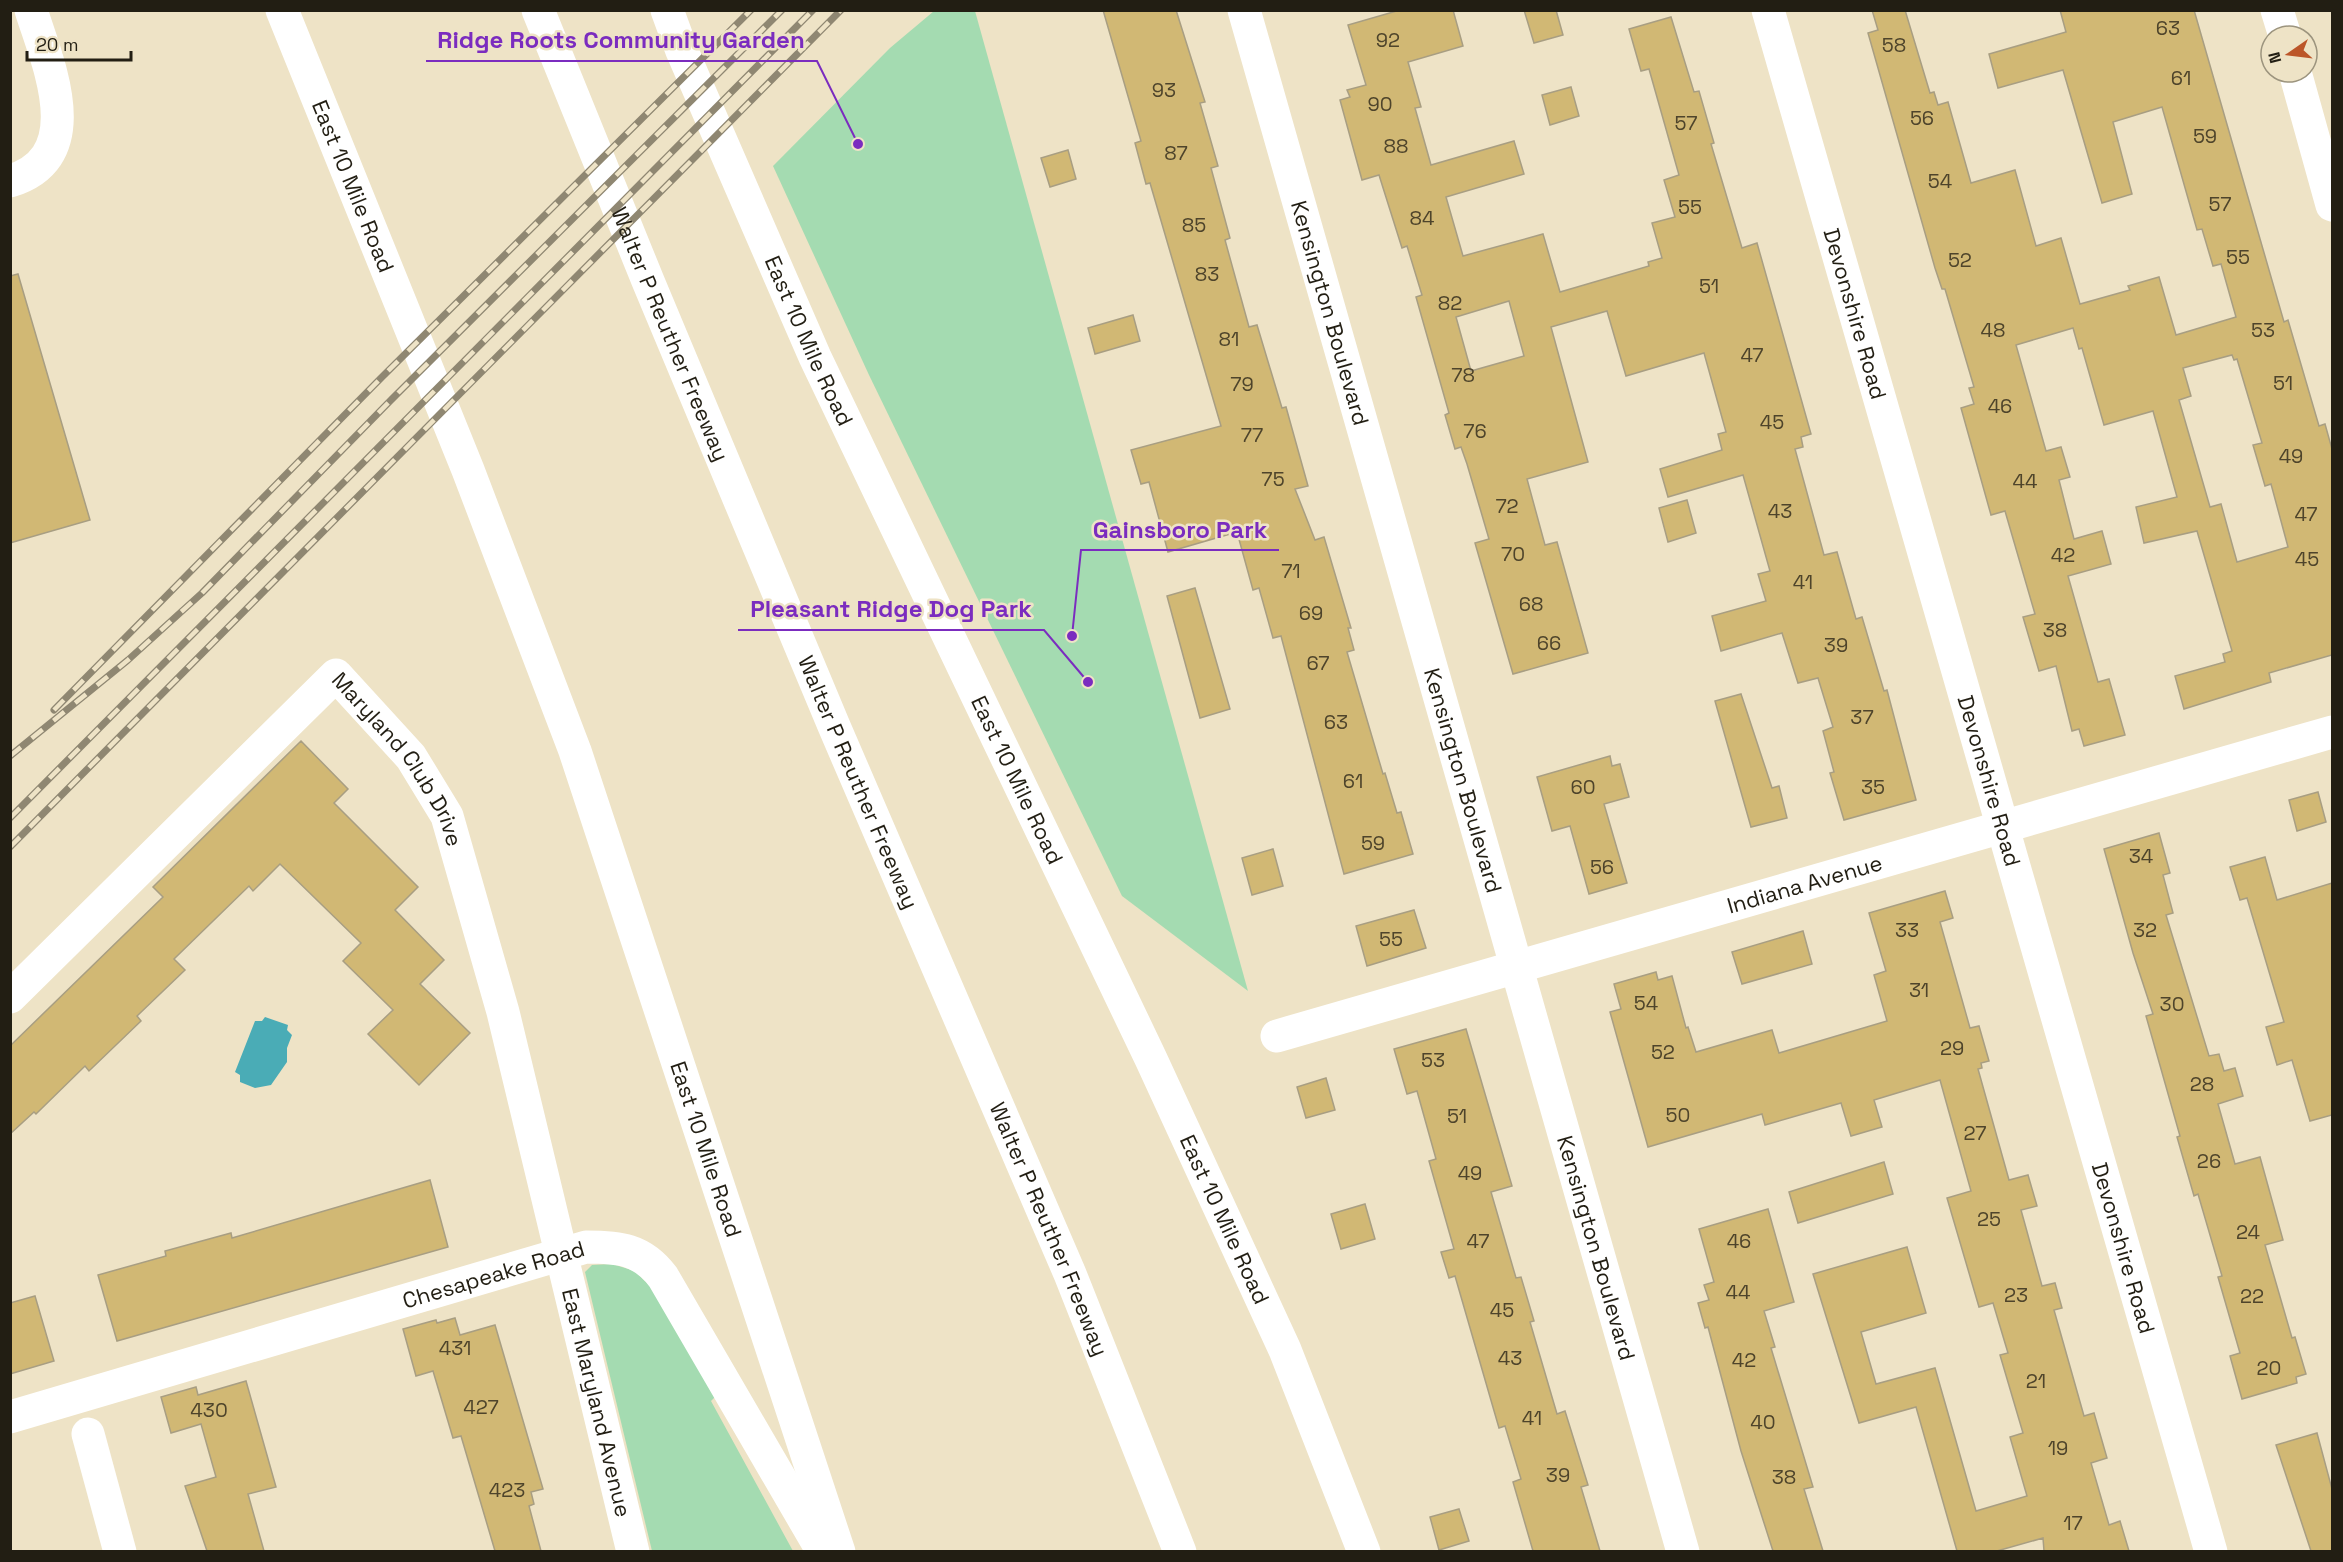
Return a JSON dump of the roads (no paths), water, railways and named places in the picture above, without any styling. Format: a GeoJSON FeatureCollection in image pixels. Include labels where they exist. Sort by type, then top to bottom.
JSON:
{"type":"FeatureCollection","features":[{"type":"Feature","properties":{"kind":"main road"},"geometry":{"type":"LineString","coordinates":[[10,181],[22,177],[37,166],[50,150],[57,131],[59,113],[56,90],[31,10]]}},
{"type":"Feature","properties":{"kind":"main road","name":"East 10 Mile Road"},"geometry":{"type":"LineString","coordinates":[[282,10],[468,470],[567,729],[839,1551]]}},
{"type":"Feature","properties":{"kind":"main road","name":"Walter P Reuther Freeway"},"geometry":{"type":"LineString","coordinates":[[538,10],[648,281],[834,726],[1070,1274],[1180,1551]]}},
{"type":"Feature","properties":{"kind":"main road","name":"East 10 Mile Road"},"geometry":{"type":"LineString","coordinates":[[667,10],[682,51],[810,346],[1146,1048],[1285,1350],[1364,1551]]}},
{"type":"Feature","properties":{"kind":"main road","name":"Kensington Boulevard"},"geometry":{"type":"LineString","coordinates":[[1244,10],[1514,968],[1683,1551]]}},
{"type":"Feature","properties":{"kind":"main road","name":"Devonshire Road"},"geometry":{"type":"LineString","coordinates":[[1768,10],[2211,1551]]}},
{"type":"Feature","properties":{"kind":"main road"},"geometry":{"type":"LineString","coordinates":[[2298,84],[2332,205]]}},
{"type":"Feature","properties":{"kind":"main road","name":"Maryland Club Drive"},"geometry":{"type":"LineString","coordinates":[[10,997],[336,675],[411,757],[447,816],[503,1012],[560,1254]]}},
{"type":"Feature","properties":{"kind":"main road","name":"Indiana Avenue"},"geometry":{"type":"LineString","coordinates":[[1277,1036],[2332,732]]}},
{"type":"Feature","properties":{"kind":"main road","name":"Chesapeake Road"},"geometry":{"type":"LineString","coordinates":[[10,1417],[560,1254],[586,1247],[612,1247],[632,1251],[652,1263],[663,1276],[823,1551]]}},
{"type":"Feature","properties":{"kind":"main road","name":"East Maryland Avenue"},"geometry":{"type":"LineString","coordinates":[[560,1254],[633,1551]]}},
{"type":"Feature","properties":{"kind":"main road"},"geometry":{"type":"LineString","coordinates":[[88,1434],[120,1551]]}},
{"type":"Feature","properties":{"kind":"water"},"geometry":{"type":"Polygon","coordinates":[[[265,1017],[288,1025],[287,1030],[292,1035],[287,1048],[287,1062],[271,1085],[255,1088],[240,1082],[240,1075],[235,1072],[255,1021],[262,1021],[265,1017]]]}},
{"type":"Feature","properties":{"kind":"railway"},"geometry":{"type":"LineString","coordinates":[[54,710],[381,378],[751,10]]}},
{"type":"Feature","properties":{"kind":"railway"},"geometry":{"type":"LineString","coordinates":[[10,756],[128,660],[202,593],[391,400],[782,10]]}},
{"type":"Feature","properties":{"kind":"railway"},"geometry":{"type":"LineString","coordinates":[[10,818],[813,10]]}},
{"type":"Feature","properties":{"kind":"railway"},"geometry":{"type":"LineString","coordinates":[[10,847],[841,10]]}},
{"type":"Feature","properties":{"kind":"place","name":"Ridge Roots Community Garden"},"geometry":{"type":"Point","coordinates":[858,144]}},
{"type":"Feature","properties":{"kind":"place","name":"Gainsboro Park"},"geometry":{"type":"Point","coordinates":[1072,636]}},
{"type":"Feature","properties":{"kind":"place","name":"Pleasant Ridge Dog Park"},"geometry":{"type":"Point","coordinates":[1088,682]}}]}
